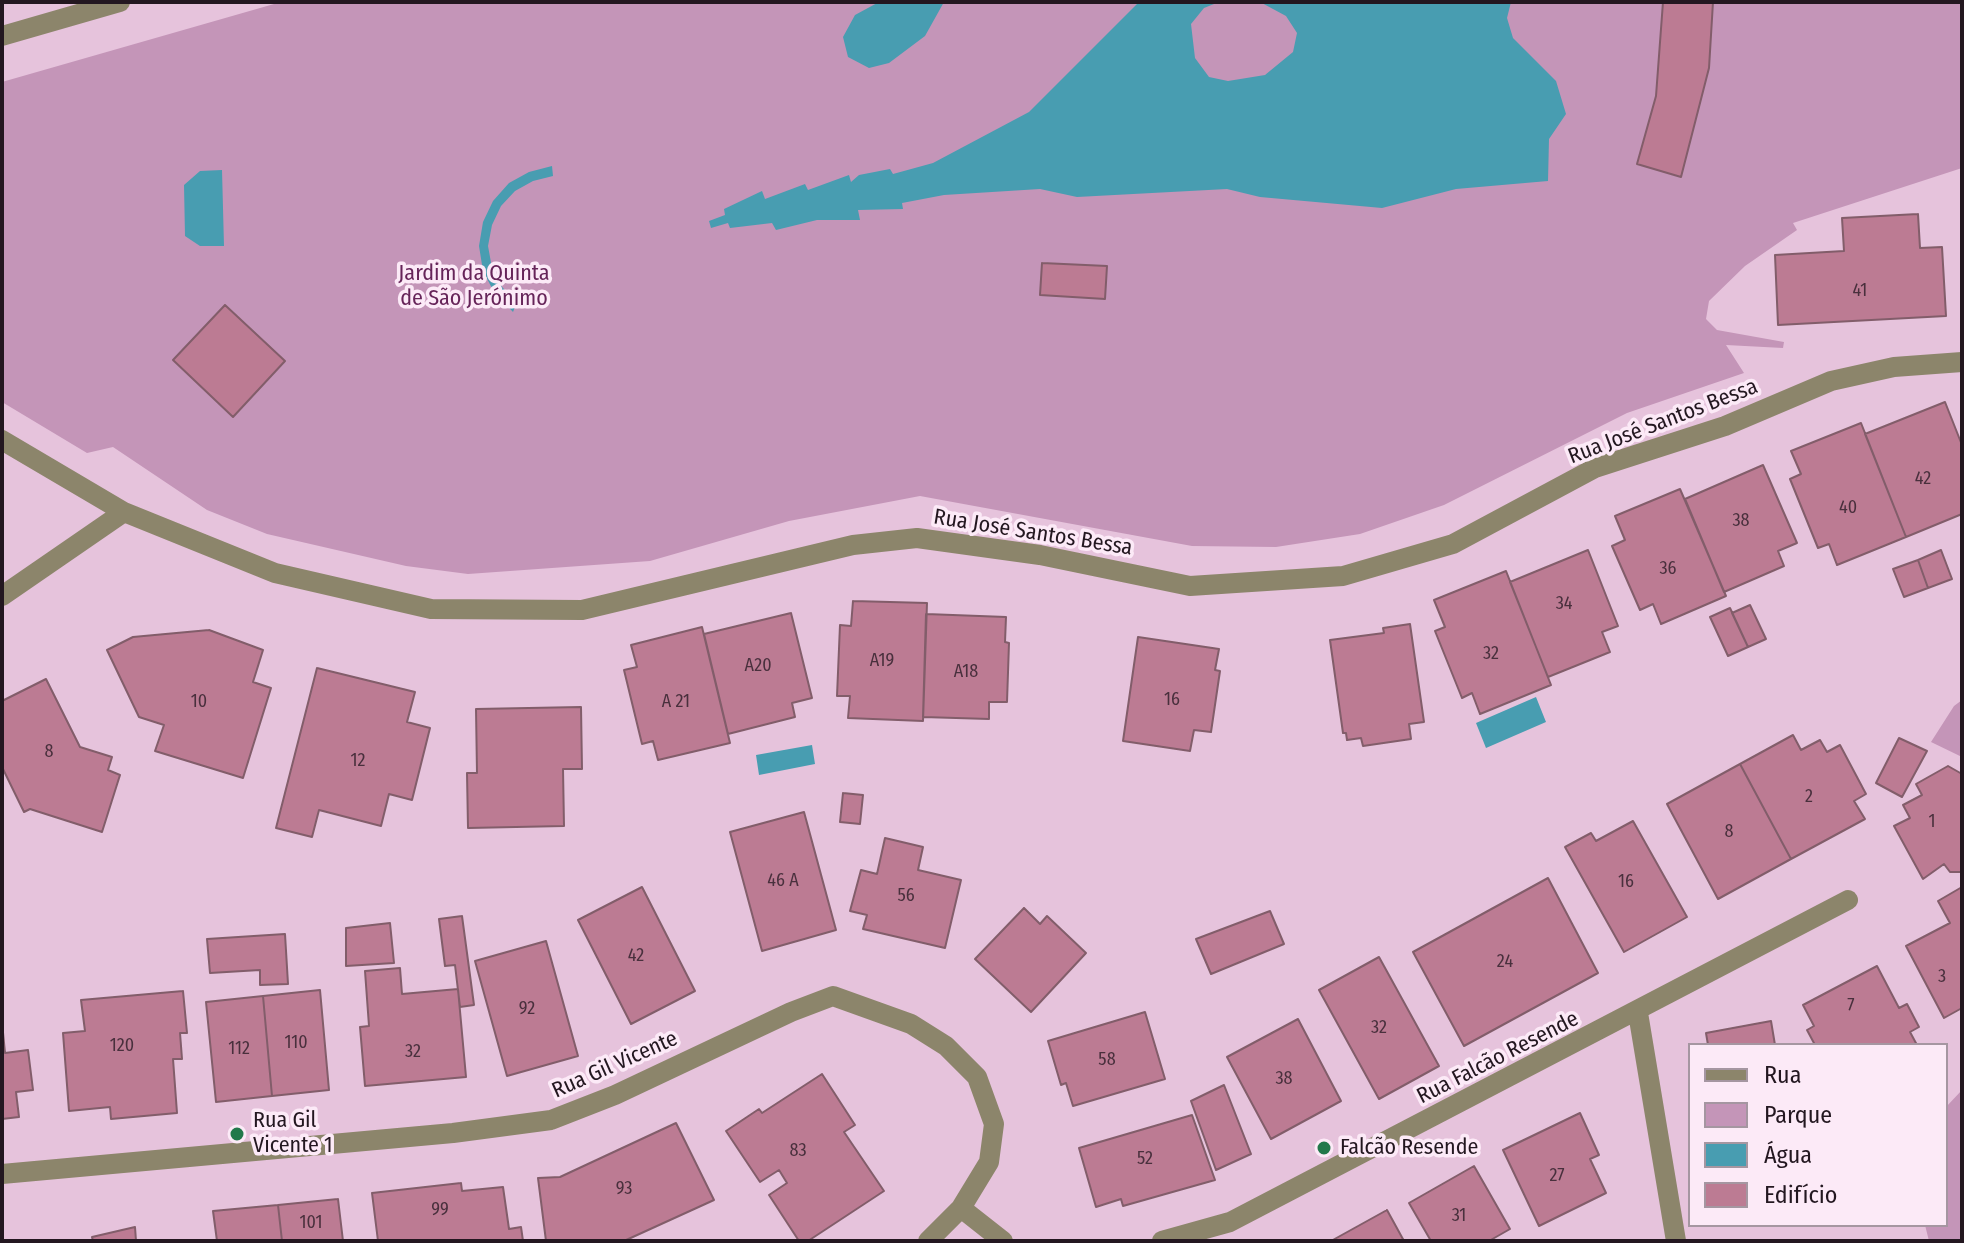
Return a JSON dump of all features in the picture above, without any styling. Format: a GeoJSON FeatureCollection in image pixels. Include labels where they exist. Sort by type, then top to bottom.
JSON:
{"type":"FeatureCollection","features":[{"type":"Feature","properties":{"kind":"street"},"geometry":{"type":"LineString","coordinates":[[2,36],[120,2]]}},
{"type":"Feature","properties":{"kind":"street","name":"Rua José Santos Bessa"},"geometry":{"type":"LineString","coordinates":[[2,440],[124,512],[275,573],[431,609],[582,610],[853,545],[917,538],[1040,555],[1190,586],[1343,576],[1453,544],[1595,468],[1725,426],[1831,381],[1894,367],[1962,362]]}},
{"type":"Feature","properties":{"kind":"street"},"geometry":{"type":"LineString","coordinates":[[2,596],[124,512]]}},
{"type":"Feature","properties":{"kind":"street","name":"Rua Falcão Resende"},"geometry":{"type":"LineString","coordinates":[[1162,1241],[1230,1222],[1638,1013],[1848,900]]}},
{"type":"Feature","properties":{"kind":"street","name":"Rua Gil Vicente"},"geometry":{"type":"LineString","coordinates":[[2,1174],[453,1133],[551,1120],[615,1095],[791,1012],[833,996],[911,1024],[946,1046],[977,1077],[994,1124],[989,1162],[961,1208],[928,1241]]}},
{"type":"Feature","properties":{"kind":"street"},"geometry":{"type":"LineString","coordinates":[[1638,1013],[1676,1241]]}},
{"type":"Feature","properties":{"kind":"street"},"geometry":{"type":"LineString","coordinates":[[961,1208],[1003,1241]]}},
{"type":"Feature","properties":{"kind":"green space","name":"Jardim da Quinta de São Jerónimo"},"geometry":{"type":"Polygon","coordinates":[[[281,2],[1962,2],[1962,168],[1793,223],[1797,230],[1745,266],[1709,301],[1706,319],[1717,330],[1784,342],[1783,348],[1726,345],[1744,373],[1627,413],[1444,505],[1360,534],[1276,547],[1192,546],[920,496],[789,521],[650,561],[468,574],[406,566],[267,534],[207,510],[113,447],[87,453],[2,402],[2,82],[281,2]]]}},
{"type":"Feature","properties":{"kind":"green space"},"geometry":{"type":"Polygon","coordinates":[[[1962,700],[1962,757],[1931,742],[1954,706],[1962,700]]]}},
{"type":"Feature","properties":{"kind":"green space"},"geometry":{"type":"Polygon","coordinates":[[[1962,1090],[1962,1241],[1929,1241],[1926,1227],[1948,1227],[1948,1105],[1962,1090]]]}},
{"type":"Feature","properties":{"kind":"water"},"geometry":{"type":"Polygon","coordinates":[[[879,2],[944,2],[925,36],[889,63],[869,68],[848,57],[843,37],[855,15],[879,2]]]}},
{"type":"Feature","properties":{"kind":"water"},"geometry":{"type":"Polygon","coordinates":[[[1139,2],[1219,2],[1204,8],[1191,24],[1195,58],[1209,77],[1228,81],[1265,75],[1293,52],[1297,33],[1286,16],[1260,2],[1511,2],[1507,18],[1513,38],[1556,81],[1566,114],[1549,139],[1548,181],[1456,189],[1382,208],[1260,197],[1227,189],[1077,197],[1040,189],[944,195],[902,203],[903,209],[858,210],[860,220],[817,220],[776,230],[772,223],[730,228],[728,223],[711,228],[709,221],[725,215],[724,209],[762,191],[765,199],[805,184],[808,190],[849,175],[851,182],[859,175],[890,169],[893,174],[933,163],[1029,112],[1139,2]]]}},
{"type":"Feature","properties":{"kind":"water"},"geometry":{"type":"Polygon","coordinates":[[[552,166],[553,176],[533,181],[515,191],[501,206],[492,225],[488,246],[492,268],[502,287],[517,302],[513,312],[494,292],[483,271],[479,246],[483,222],[493,201],[509,183],[529,172],[552,166]]]}},
{"type":"Feature","properties":{"kind":"water"},"geometry":{"type":"Polygon","coordinates":[[[222,170],[224,246],[200,246],[185,236],[184,185],[200,171],[222,170]]]}},
{"type":"Feature","properties":{"kind":"water"},"geometry":{"type":"Polygon","coordinates":[[[1536,697],[1546,722],[1486,748],[1476,723],[1536,697]]]}},
{"type":"Feature","properties":{"kind":"water"},"geometry":{"type":"Polygon","coordinates":[[[812,745],[815,764],[759,775],[756,755],[812,745]]]}},
{"type":"Feature","properties":{"kind":"building"},"geometry":{"type":"Polygon","coordinates":[[[1663,2],[1713,2],[1709,68],[1681,177],[1637,164],[1656,96],[1663,2]]]}},
{"type":"Feature","properties":{"kind":"building"},"geometry":{"type":"Polygon","coordinates":[[[1918,214],[1920,248],[1942,247],[1946,316],[1778,325],[1775,255],[1844,251],[1842,218],[1918,214]]]}},
{"type":"Feature","properties":{"kind":"building"},"geometry":{"type":"Polygon","coordinates":[[[1042,263],[1107,266],[1105,299],[1040,295],[1042,263]]]}},
{"type":"Feature","properties":{"kind":"building"},"geometry":{"type":"Polygon","coordinates":[[[225,305],[285,361],[233,417],[173,360],[225,305]]]}},
{"type":"Feature","properties":{"kind":"building"},"geometry":{"type":"Polygon","coordinates":[[[1945,402],[1962,445],[1962,514],[1906,537],[1865,434],[1945,402]]]}},
{"type":"Feature","properties":{"kind":"building"},"geometry":{"type":"Polygon","coordinates":[[[1861,423],[1906,537],[1837,565],[1829,544],[1818,548],[1790,479],[1801,474],[1791,451],[1861,423]]]}},
{"type":"Feature","properties":{"kind":"building"},"geometry":{"type":"Polygon","coordinates":[[[1763,465],[1797,543],[1778,551],[1784,566],[1724,592],[1685,499],[1763,465]]]}},
{"type":"Feature","properties":{"kind":"building"},"geometry":{"type":"Polygon","coordinates":[[[1680,489],[1726,596],[1661,624],[1653,604],[1640,610],[1612,546],[1625,540],[1615,516],[1680,489]]]}},
{"type":"Feature","properties":{"kind":"building"},"geometry":{"type":"Polygon","coordinates":[[[1588,550],[1618,626],[1602,632],[1610,652],[1548,677],[1510,582],[1588,550]]]}},
{"type":"Feature","properties":{"kind":"building"},"geometry":{"type":"Polygon","coordinates":[[[1941,550],[1952,579],[1928,588],[1918,560],[1941,550]]]}},
{"type":"Feature","properties":{"kind":"building"},"geometry":{"type":"Polygon","coordinates":[[[1918,560],[1928,588],[1904,597],[1893,569],[1918,560]]]}},
{"type":"Feature","properties":{"kind":"building"},"geometry":{"type":"Polygon","coordinates":[[[1506,571],[1551,685],[1480,714],[1472,693],[1462,698],[1435,631],[1445,627],[1434,600],[1506,571]]]}},
{"type":"Feature","properties":{"kind":"building"},"geometry":{"type":"Polygon","coordinates":[[[853,601],[927,603],[923,721],[848,718],[850,696],[837,696],[840,625],[851,626],[853,601]]]}},
{"type":"Feature","properties":{"kind":"building"},"geometry":{"type":"Polygon","coordinates":[[[1750,605],[1766,639],[1748,647],[1732,613],[1750,605]]]}},
{"type":"Feature","properties":{"kind":"building"},"geometry":{"type":"Polygon","coordinates":[[[1730,608],[1748,647],[1728,656],[1710,617],[1730,608]]]}},
{"type":"Feature","properties":{"kind":"building"},"geometry":{"type":"Polygon","coordinates":[[[791,613],[812,698],[792,703],[795,717],[728,734],[704,634],[791,613]]]}},
{"type":"Feature","properties":{"kind":"building"},"geometry":{"type":"Polygon","coordinates":[[[926,614],[1006,617],[1005,642],[1009,643],[1007,702],[989,702],[989,719],[923,717],[926,614]]]}},
{"type":"Feature","properties":{"kind":"building"},"geometry":{"type":"Polygon","coordinates":[[[1410,624],[1424,722],[1409,724],[1411,739],[1363,746],[1361,738],[1347,740],[1346,733],[1343,733],[1330,640],[1384,633],[1383,628],[1410,624]]]}},
{"type":"Feature","properties":{"kind":"building"},"geometry":{"type":"Polygon","coordinates":[[[702,627],[730,743],[658,760],[653,741],[642,744],[624,670],[637,667],[631,645],[702,627]]]}},
{"type":"Feature","properties":{"kind":"building"},"geometry":{"type":"Polygon","coordinates":[[[209,630],[263,650],[253,682],[271,688],[243,778],[155,751],[164,725],[139,717],[107,650],[133,637],[209,630]]]}},
{"type":"Feature","properties":{"kind":"building"},"geometry":{"type":"Polygon","coordinates":[[[1138,637],[1219,649],[1215,670],[1220,671],[1211,732],[1194,730],[1190,751],[1123,741],[1138,637]]]}},
{"type":"Feature","properties":{"kind":"building"},"geometry":{"type":"Polygon","coordinates":[[[317,668],[415,692],[407,722],[430,728],[412,800],[389,794],[381,826],[319,810],[312,837],[276,828],[317,668]]]}},
{"type":"Feature","properties":{"kind":"building"},"geometry":{"type":"Polygon","coordinates":[[[46,679],[80,747],[112,757],[108,770],[120,775],[102,832],[30,809],[24,812],[2,767],[2,701],[46,679]]]}},
{"type":"Feature","properties":{"kind":"building"},"geometry":{"type":"Polygon","coordinates":[[[581,707],[582,769],[563,769],[564,826],[468,828],[467,773],[477,773],[476,709],[581,707]]]}},
{"type":"Feature","properties":{"kind":"building"},"geometry":{"type":"Polygon","coordinates":[[[1793,735],[1801,750],[1820,740],[1827,752],[1840,745],[1866,794],[1854,801],[1865,819],[1791,859],[1740,764],[1793,735]]]}},
{"type":"Feature","properties":{"kind":"building"},"geometry":{"type":"Polygon","coordinates":[[[1899,738],[1927,751],[1902,797],[1876,783],[1899,738]]]}},
{"type":"Feature","properties":{"kind":"building"},"geometry":{"type":"Polygon","coordinates":[[[1740,764],[1791,859],[1718,899],[1667,804],[1740,764]]]}},
{"type":"Feature","properties":{"kind":"building"},"geometry":{"type":"Polygon","coordinates":[[[1948,766],[1962,774],[1962,872],[1950,872],[1944,864],[1923,879],[1894,826],[1910,818],[1903,805],[1922,795],[1916,784],[1948,766]]]}},
{"type":"Feature","properties":{"kind":"building"},"geometry":{"type":"Polygon","coordinates":[[[843,793],[863,795],[860,824],[840,822],[843,793]]]}},
{"type":"Feature","properties":{"kind":"building"},"geometry":{"type":"Polygon","coordinates":[[[804,812],[836,930],[762,951],[730,832],[804,812]]]}},
{"type":"Feature","properties":{"kind":"building"},"geometry":{"type":"Polygon","coordinates":[[[1633,821],[1687,917],[1624,952],[1565,847],[1591,833],[1596,841],[1633,821]]]}},
{"type":"Feature","properties":{"kind":"building"},"geometry":{"type":"Polygon","coordinates":[[[885,838],[923,847],[918,870],[961,880],[945,948],[863,929],[867,915],[850,911],[861,870],[877,874],[885,838]]]}},
{"type":"Feature","properties":{"kind":"building"},"geometry":{"type":"Polygon","coordinates":[[[1548,878],[1598,973],[1464,1046],[1413,952],[1548,878]]]}},
{"type":"Feature","properties":{"kind":"building"},"geometry":{"type":"Polygon","coordinates":[[[642,887],[695,991],[631,1024],[578,920],[642,887]]]}},
{"type":"Feature","properties":{"kind":"building"},"geometry":{"type":"Polygon","coordinates":[[[1962,887],[1962,1008],[1944,1018],[1906,946],[1950,923],[1938,901],[1962,887]]]}},
{"type":"Feature","properties":{"kind":"building"},"geometry":{"type":"Polygon","coordinates":[[[1024,908],[1040,924],[1047,916],[1086,953],[1031,1012],[975,959],[1024,908]]]}},
{"type":"Feature","properties":{"kind":"building"},"geometry":{"type":"Polygon","coordinates":[[[1270,911],[1284,944],[1211,974],[1196,939],[1270,911]]]}},
{"type":"Feature","properties":{"kind":"building"},"geometry":{"type":"Polygon","coordinates":[[[462,916],[474,1005],[460,1007],[455,965],[445,966],[439,919],[462,916]]]}},
{"type":"Feature","properties":{"kind":"building"},"geometry":{"type":"Polygon","coordinates":[[[390,923],[394,963],[346,966],[346,928],[390,923]]]}},
{"type":"Feature","properties":{"kind":"building"},"geometry":{"type":"Polygon","coordinates":[[[285,934],[288,984],[260,985],[260,970],[210,973],[207,939],[285,934]]]}},
{"type":"Feature","properties":{"kind":"building"},"geometry":{"type":"Polygon","coordinates":[[[546,941],[578,1056],[507,1076],[475,961],[546,941]]]}},
{"type":"Feature","properties":{"kind":"building"},"geometry":{"type":"Polygon","coordinates":[[[1379,957],[1439,1066],[1379,1099],[1319,990],[1379,957]]]}},
{"type":"Feature","properties":{"kind":"building"},"geometry":{"type":"Polygon","coordinates":[[[1877,966],[1899,1008],[1907,1004],[1919,1027],[1910,1032],[1916,1043],[1814,1043],[1807,1030],[1814,1026],[1803,1005],[1877,966]]]}},
{"type":"Feature","properties":{"kind":"building"},"geometry":{"type":"Polygon","coordinates":[[[400,968],[402,994],[458,989],[466,1077],[365,1086],[360,1027],[369,1026],[365,971],[400,968]]]}},
{"type":"Feature","properties":{"kind":"building"},"geometry":{"type":"Polygon","coordinates":[[[320,990],[329,1090],[272,1096],[263,996],[320,990]]]}},
{"type":"Feature","properties":{"kind":"building"},"geometry":{"type":"Polygon","coordinates":[[[183,991],[187,1033],[180,1033],[182,1059],[173,1059],[177,1113],[111,1119],[110,1107],[69,1111],[63,1033],[85,1031],[81,1000],[183,991]]]}},
{"type":"Feature","properties":{"kind":"building"},"geometry":{"type":"Polygon","coordinates":[[[263,996],[272,1096],[216,1102],[206,1002],[263,996]]]}},
{"type":"Feature","properties":{"kind":"building"},"geometry":{"type":"Polygon","coordinates":[[[1145,1012],[1165,1079],[1073,1106],[1066,1083],[1061,1085],[1048,1041],[1145,1012]]]}},
{"type":"Feature","properties":{"kind":"building"},"geometry":{"type":"Polygon","coordinates":[[[1298,1019],[1341,1101],[1271,1139],[1227,1057],[1298,1019]]]}},
{"type":"Feature","properties":{"kind":"building"},"geometry":{"type":"Polygon","coordinates":[[[1771,1021],[1775,1043],[1708,1043],[1706,1033],[1771,1021]]]}},
{"type":"Feature","properties":{"kind":"building"},"geometry":{"type":"Polygon","coordinates":[[[2,1022],[5,1053],[28,1050],[33,1090],[16,1092],[19,1117],[2,1119],[2,1022]]]}},
{"type":"Feature","properties":{"kind":"building"},"geometry":{"type":"Polygon","coordinates":[[[822,1074],[855,1125],[844,1132],[884,1191],[808,1241],[799,1241],[769,1195],[787,1183],[779,1170],[760,1182],[726,1131],[759,1109],[762,1113],[822,1074]]]}},
{"type":"Feature","properties":{"kind":"building"},"geometry":{"type":"Polygon","coordinates":[[[1224,1085],[1251,1154],[1216,1170],[1191,1101],[1224,1085]]]}},
{"type":"Feature","properties":{"kind":"building"},"geometry":{"type":"Polygon","coordinates":[[[1580,1113],[1599,1155],[1590,1159],[1606,1193],[1539,1226],[1503,1150],[1580,1113]]]}},
{"type":"Feature","properties":{"kind":"building"},"geometry":{"type":"Polygon","coordinates":[[[1192,1115],[1215,1180],[1123,1206],[1121,1199],[1096,1207],[1079,1148],[1192,1115]]]}},
{"type":"Feature","properties":{"kind":"building"},"geometry":{"type":"Polygon","coordinates":[[[676,1123],[714,1200],[624,1241],[546,1241],[538,1178],[560,1177],[676,1123]]]}},
{"type":"Feature","properties":{"kind":"building"},"geometry":{"type":"Polygon","coordinates":[[[1474,1166],[1510,1229],[1489,1241],[1431,1241],[1409,1203],[1474,1166]]]}},
{"type":"Feature","properties":{"kind":"building"},"geometry":{"type":"Polygon","coordinates":[[[461,1183],[462,1191],[503,1187],[509,1229],[521,1227],[523,1241],[378,1241],[372,1193],[461,1183]]]}},
{"type":"Feature","properties":{"kind":"building"},"geometry":{"type":"Polygon","coordinates":[[[338,1199],[343,1241],[282,1241],[278,1205],[338,1199]]]}},
{"type":"Feature","properties":{"kind":"building"},"geometry":{"type":"Polygon","coordinates":[[[278,1205],[282,1241],[217,1241],[213,1211],[278,1205]]]}},
{"type":"Feature","properties":{"kind":"building"},"geometry":{"type":"Polygon","coordinates":[[[1387,1210],[1404,1241],[1331,1241],[1387,1210]]]}},
{"type":"Feature","properties":{"kind":"building"},"geometry":{"type":"Polygon","coordinates":[[[135,1227],[136,1241],[93,1241],[92,1237],[135,1227]]]}},
{"type":"Feature","properties":{"kind":"place","name":"Rua Gil Vicente 1"},"geometry":{"type":"Point","coordinates":[237,1134]}},
{"type":"Feature","properties":{"kind":"place","name":"Falcão Resende"},"geometry":{"type":"Point","coordinates":[1324,1148]}}]}
